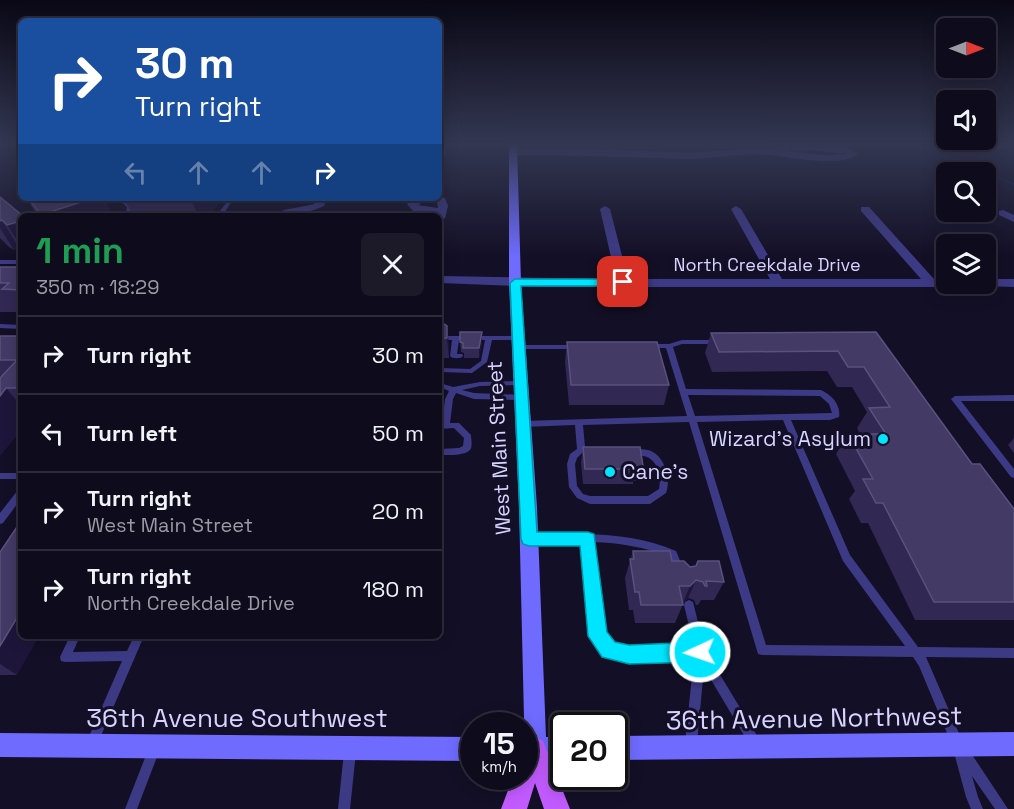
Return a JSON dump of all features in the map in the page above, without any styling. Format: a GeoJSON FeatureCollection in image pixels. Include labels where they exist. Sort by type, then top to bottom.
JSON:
{"type":"FeatureCollection","features":[{"type":"Feature","properties":{"kind":"main road","name":"West Main Street"},"geometry":{"type":"LineString","coordinates":[[514,182],[515,283],[529,539],[530,712]]}},
{"type":"Feature","properties":{"kind":"main road","name":"36th Avenue Northwest"},"geometry":{"type":"LineString","coordinates":[[628,748],[1014,744]]}},
{"type":"Feature","properties":{"kind":"main road","name":"36th Avenue Southwest"},"geometry":{"type":"LineString","coordinates":[[0,745],[460,748]]}},
{"type":"Feature","properties":{"kind":"main road","name":"West Main Street"},"geometry":{"type":"LineString","coordinates":[[538,767],[557,809]]}},
{"type":"Feature","properties":{"kind":"main road","name":"West Main Street"},"geometry":{"type":"LineString","coordinates":[[514,809],[519,790]]}},
{"type":"Feature","properties":{"kind":"street"},"geometry":{"type":"LineString","coordinates":[[285,213],[290,210],[312,209],[320,205],[319,201]]}},
{"type":"Feature","properties":{"kind":"street"},"geometry":{"type":"LineString","coordinates":[[605,209],[623,282]]}},
{"type":"Feature","properties":{"kind":"street"},"geometry":{"type":"LineString","coordinates":[[736,209],[778,283]]}},
{"type":"Feature","properties":{"kind":"street"},"geometry":{"type":"LineString","coordinates":[[865,209],[931,283]]}},
{"type":"Feature","properties":{"kind":"street"},"geometry":{"type":"LineString","coordinates":[[1002,213],[1014,219]]}},
{"type":"Feature","properties":{"kind":"street"},"geometry":{"type":"LineString","coordinates":[[442,280],[515,283]]}},
{"type":"Feature","properties":{"kind":"street"},"geometry":{"type":"LineString","coordinates":[[442,287],[492,288],[515,283]]}},
{"type":"Feature","properties":{"kind":"street","name":"North Creekdale Drive"},"geometry":{"type":"LineString","coordinates":[[515,283],[936,283]]}},
{"type":"Feature","properties":{"kind":"street"},"geometry":{"type":"LineString","coordinates":[[996,283],[1014,283]]}},
{"type":"Feature","properties":{"kind":"lane"},"geometry":{"type":"LineString","coordinates":[[123,201],[130,207],[129,213]]}},
{"type":"Feature","properties":{"kind":"lane"},"geometry":{"type":"LineString","coordinates":[[0,262],[18,262]]}},
{"type":"Feature","properties":{"kind":"lane"},"geometry":{"type":"LineString","coordinates":[[0,326],[18,327]]}},
{"type":"Feature","properties":{"kind":"lane"},"geometry":{"type":"LineString","coordinates":[[442,338],[489,338],[588,347]]}},
{"type":"Feature","properties":{"kind":"lane"},"geometry":{"type":"LineString","coordinates":[[456,338],[458,347],[453,356],[460,356]]}},
{"type":"Feature","properties":{"kind":"lane"},"geometry":{"type":"LineString","coordinates":[[442,370],[472,370],[484,362],[485,347],[489,338]]}},
{"type":"Feature","properties":{"kind":"lane"},"geometry":{"type":"LineString","coordinates":[[634,346],[669,346],[682,342],[730,342]]}},
{"type":"Feature","properties":{"kind":"lane"},"geometry":{"type":"LineString","coordinates":[[669,346],[762,650],[1014,653]]}},
{"type":"Feature","properties":{"kind":"lane"},"geometry":{"type":"LineString","coordinates":[[454,389],[480,384],[521,390]]}},
{"type":"Feature","properties":{"kind":"lane"},"geometry":{"type":"LineString","coordinates":[[442,386],[474,396],[521,390]]}},
{"type":"Feature","properties":{"kind":"lane"},"geometry":{"type":"LineString","coordinates":[[442,452],[460,451],[467,448],[468,437],[456,425],[443,425],[449,399],[454,389]]}},
{"type":"Feature","properties":{"kind":"lane"},"geometry":{"type":"LineString","coordinates":[[523,424],[831,417],[836,415],[830,398],[821,393],[683,392]]}},
{"type":"Feature","properties":{"kind":"lane"},"geometry":{"type":"LineString","coordinates":[[1014,398],[955,399],[1014,475]]}},
{"type":"Feature","properties":{"kind":"lane"},"geometry":{"type":"LineString","coordinates":[[786,417],[846,558],[924,662],[958,745],[977,809]]}},
{"type":"Feature","properties":{"kind":"lane"},"geometry":{"type":"LineString","coordinates":[[579,422],[581,450]]}},
{"type":"Feature","properties":{"kind":"lane"},"geometry":{"type":"LineString","coordinates":[[603,451],[581,450],[573,456],[571,464],[573,487],[580,496],[590,500],[650,500],[659,495],[663,491],[665,480],[656,459],[646,453],[625,451]]}},
{"type":"Feature","properties":{"kind":"lane"},"geometry":{"type":"LineString","coordinates":[[0,476],[18,476]]}},
{"type":"Feature","properties":{"kind":"lane"},"geometry":{"type":"LineString","coordinates":[[0,520],[18,496]]}},
{"type":"Feature","properties":{"kind":"lane"},"geometry":{"type":"LineString","coordinates":[[529,539],[622,539],[663,549],[673,554],[683,580]]}},
{"type":"Feature","properties":{"kind":"lane"},"geometry":{"type":"LineString","coordinates":[[588,539],[598,636],[609,650],[629,654],[700,652]]}},
{"type":"Feature","properties":{"kind":"lane"},"geometry":{"type":"LineString","coordinates":[[689,605],[700,652],[757,747]]}},
{"type":"Feature","properties":{"kind":"lane"},"geometry":{"type":"LineString","coordinates":[[73,639],[64,657],[130,656]]}},
{"type":"Feature","properties":{"kind":"lane"},"geometry":{"type":"LineString","coordinates":[[91,745],[138,639]]}},
{"type":"Feature","properties":{"kind":"lane"},"geometry":{"type":"LineString","coordinates":[[690,747],[700,652]]}},
{"type":"Feature","properties":{"kind":"lane"},"geometry":{"type":"LineString","coordinates":[[958,745],[1002,809]]}},
{"type":"Feature","properties":{"kind":"lane"},"geometry":{"type":"LineString","coordinates":[[131,809],[155,746]]}},
{"type":"Feature","properties":{"kind":"lane"},"geometry":{"type":"LineString","coordinates":[[344,809],[351,747]]}},
{"type":"Feature","properties":{"kind":"building"},"geometry":{"type":"Polygon","coordinates":[[[0,197],[19,213],[18,222],[7,225],[2,220],[0,221],[0,197]]]}},
{"type":"Feature","properties":{"kind":"building"},"geometry":{"type":"Polygon","coordinates":[[[30,201],[84,201],[47,213],[39,213],[30,201]]]}},
{"type":"Feature","properties":{"kind":"building"},"geometry":{"type":"Polygon","coordinates":[[[0,267],[18,267],[18,290],[2,289],[9,283],[0,283],[0,267]]]}},
{"type":"Feature","properties":{"kind":"building"},"geometry":{"type":"Polygon","coordinates":[[[442,324],[447,326],[447,338],[442,338],[442,324]]]}},
{"type":"Feature","properties":{"kind":"building"},"geometry":{"type":"Polygon","coordinates":[[[460,332],[482,332],[479,348],[463,348],[463,343],[460,342],[460,332]]]}},
{"type":"Feature","properties":{"kind":"building"},"geometry":{"type":"Polygon","coordinates":[[[876,332],[972,464],[980,464],[1014,509],[1014,602],[934,602],[883,503],[876,503],[863,479],[873,479],[848,434],[886,434],[869,408],[890,407],[864,367],[848,367],[838,351],[719,352],[711,333],[876,332]]]}},
{"type":"Feature","properties":{"kind":"building"},"geometry":{"type":"Polygon","coordinates":[[[0,336],[18,336],[18,388],[6,388],[0,396],[0,378],[17,360],[0,360],[0,336]]]}},
{"type":"Feature","properties":{"kind":"building"},"geometry":{"type":"Polygon","coordinates":[[[567,342],[657,342],[669,385],[571,385],[567,342]]]}},
{"type":"Feature","properties":{"kind":"building"},"geometry":{"type":"Polygon","coordinates":[[[583,447],[640,447],[643,466],[636,466],[636,469],[585,469],[583,447]]]}},
{"type":"Feature","properties":{"kind":"building"},"geometry":{"type":"Polygon","coordinates":[[[18,525],[18,616],[0,646],[0,552],[18,525]]]}},
{"type":"Feature","properties":{"kind":"building"},"geometry":{"type":"Polygon","coordinates":[[[633,551],[670,551],[672,561],[684,561],[690,567],[696,566],[698,561],[719,561],[724,582],[706,581],[707,586],[705,586],[703,582],[696,580],[690,586],[679,586],[683,605],[641,605],[639,592],[635,592],[630,559],[634,559],[633,551]]]}},
{"type":"Feature","properties":{"kind":"waterway"},"geometry":{"type":"LineString","coordinates":[[1008,182],[1014,184]]}},
{"type":"Feature","properties":{"kind":"place","name":"Wizard's Asylum"},"geometry":{"type":"Point","coordinates":[883,439]}},
{"type":"Feature","properties":{"kind":"place","name":"Cane's"},"geometry":{"type":"Point","coordinates":[610,472]}},
{"type":"Feature","properties":{"kind":"route"},"geometry":{"type":"LineString","coordinates":[[623,282],[515,283],[529,539],[588,539],[598,636],[609,650],[629,654],[700,652]]}}]}
